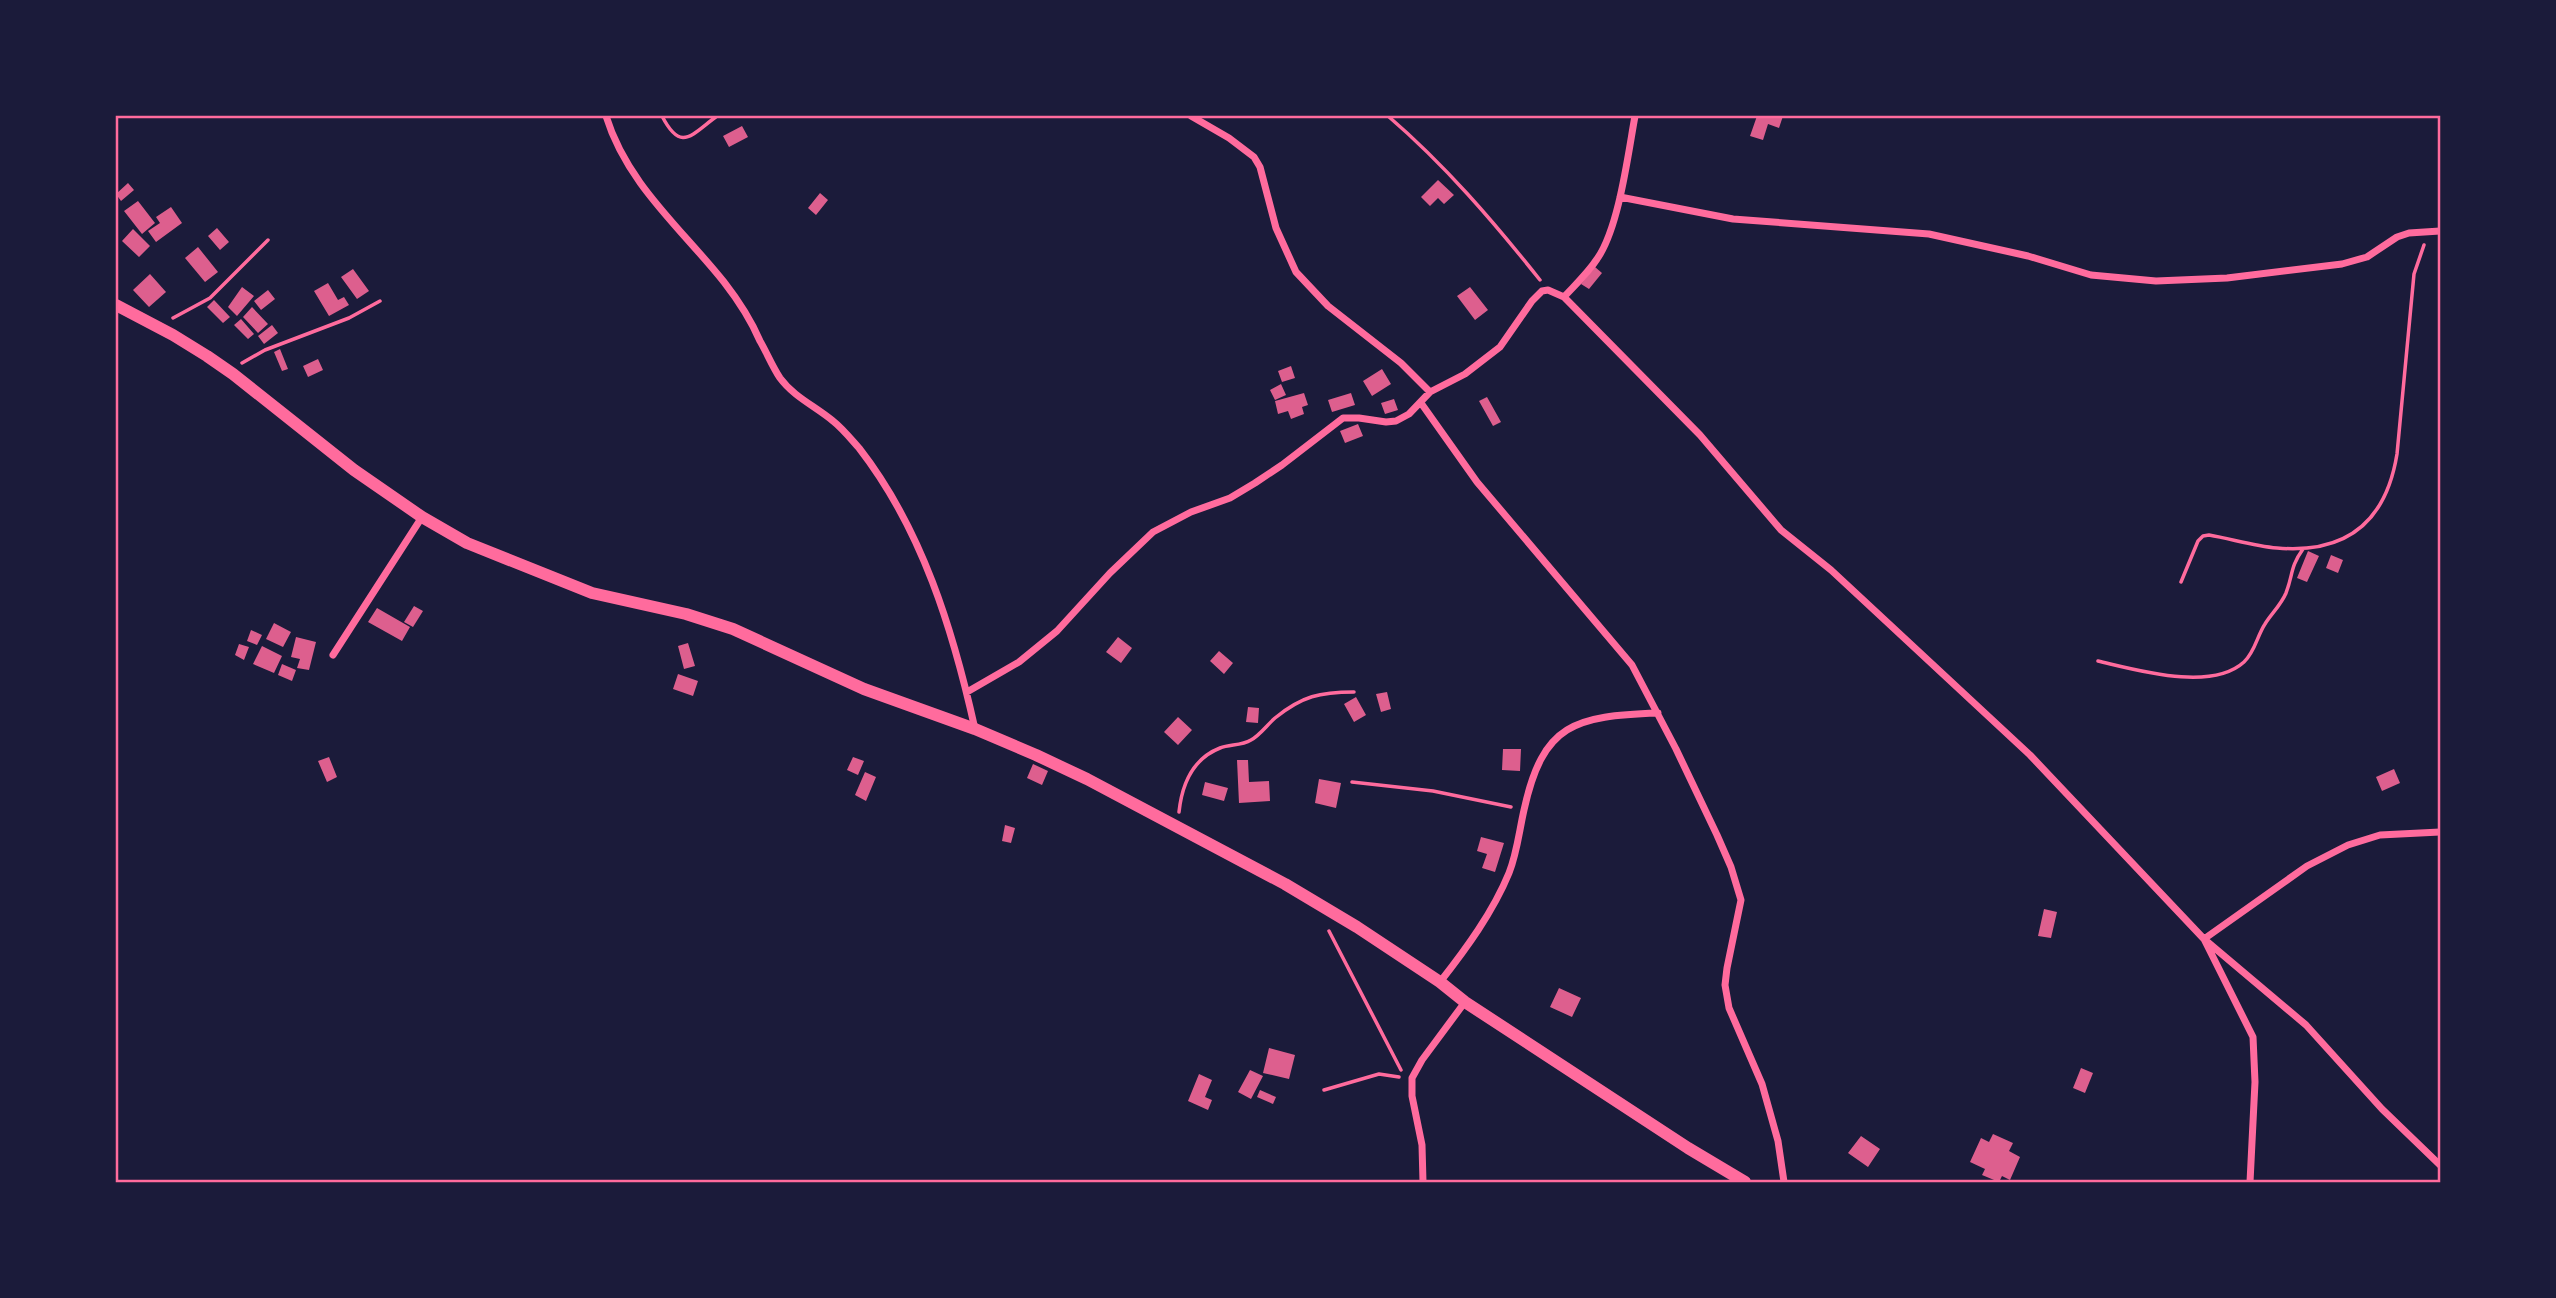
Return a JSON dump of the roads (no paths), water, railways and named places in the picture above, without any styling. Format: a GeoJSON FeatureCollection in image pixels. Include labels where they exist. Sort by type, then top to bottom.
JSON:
{"type":"FeatureCollection","features":[{"type":"Feature","properties":{"kind":"street"},"geometry":{"type":"LineString","coordinates":[[606,116],[626,164],[647,194],[726,284],[760,338],[779,377],[790,390],[834,421],[858,446],[881,479],[903,518],[946,616],[975,729]]}},
{"type":"Feature","properties":{"kind":"street"},"geometry":{"type":"LineString","coordinates":[[1191,116],[1229,138],[1254,158],[1260,167],[1276,228],[1296,272],[1328,306],[1401,363],[1430,392]]}},
{"type":"Feature","properties":{"kind":"street"},"geometry":{"type":"LineString","coordinates":[[1564,297],[1598,258],[1619,197],[1635,116]]}},
{"type":"Feature","properties":{"kind":"street"},"geometry":{"type":"LineString","coordinates":[[1619,197],[1733,219],[1929,234],[2028,256],[2091,275],[2156,281],[2252,276],[2342,264],[2367,257],[2397,237],[2409,233],[2437,232]]}},
{"type":"Feature","properties":{"kind":"street"},"geometry":{"type":"LineString","coordinates":[[967,692],[1019,662],[1057,631],[1119,564],[1153,532],[1230,498],[1255,483],[1343,418],[1396,421],[1409,414],[1430,392],[1465,374],[1500,347],[1532,301],[1542,291],[1548,290],[1564,297],[1700,435],[1781,530],[1831,570],[2030,755],[2204,939],[2306,1025],[2382,1109],[2441,1165]]}},
{"type":"Feature","properties":{"kind":"street"},"geometry":{"type":"LineString","coordinates":[[116,305],[156,326],[230,372],[313,439],[422,517],[467,543],[593,593],[686,614],[733,629],[864,689],[975,729],[1087,779],[1285,884],[1357,927],[1440,982],[1465,1002],[1688,1148],[1745,1182]]}},
{"type":"Feature","properties":{"kind":"street"},"geometry":{"type":"LineString","coordinates":[[1421,403],[1477,482],[1632,665],[1717,835],[1739,890],[1740,912],[1725,985],[1735,1025],[1762,1084],[1778,1141],[1784,1182]]}},
{"type":"Feature","properties":{"kind":"street"},"geometry":{"type":"LineString","coordinates":[[333,655],[422,517]]}},
{"type":"Feature","properties":{"kind":"street"},"geometry":{"type":"LineString","coordinates":[[1440,982],[1464,952],[1508,875],[1515,857],[1524,810],[1539,760],[1546,747],[1573,726],[1593,719],[1658,713]]}},
{"type":"Feature","properties":{"kind":"street"},"geometry":{"type":"LineString","coordinates":[[2204,939],[2307,866],[2348,845],[2380,835],[2441,832]]}},
{"type":"Feature","properties":{"kind":"street"},"geometry":{"type":"LineString","coordinates":[[2204,939],[2253,1037],[2255,1082],[2249,1182]]}},
{"type":"Feature","properties":{"kind":"street"},"geometry":{"type":"LineString","coordinates":[[1423,1182],[1422,1145],[1412,1096],[1412,1078],[1465,1002]]}}]}
